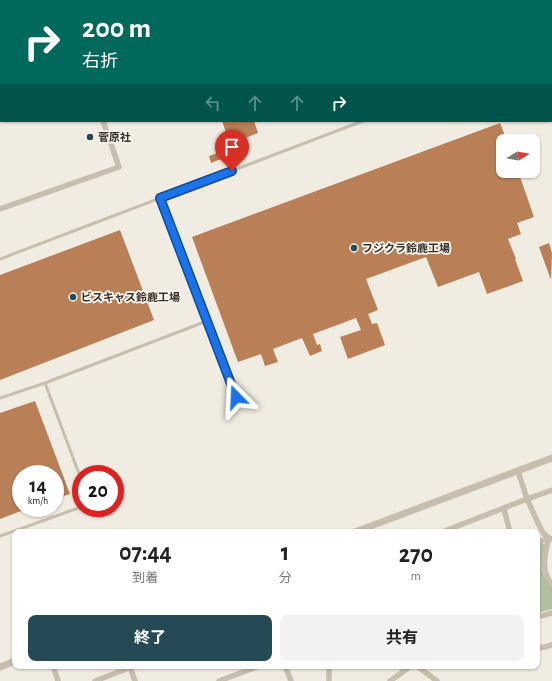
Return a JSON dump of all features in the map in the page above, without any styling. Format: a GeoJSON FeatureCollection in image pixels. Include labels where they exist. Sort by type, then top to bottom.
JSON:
{"type":"FeatureCollection","features":[{"type":"Feature","properties":{"kind":"street"},"geometry":{"type":"LineString","coordinates":[[0,209],[119,167],[104,122]]}},
{"type":"Feature","properties":{"kind":"street"},"geometry":{"type":"LineString","coordinates":[[363,529],[552,458]]}},
{"type":"Feature","properties":{"kind":"street"},"geometry":{"type":"LineString","coordinates":[[518,471],[539,524],[544,534],[550,539]]}},
{"type":"Feature","properties":{"kind":"street"},"geometry":{"type":"LineString","coordinates":[[450,529],[552,490]]}},
{"type":"Feature","properties":{"kind":"street"},"geometry":{"type":"LineString","coordinates":[[504,509],[509,529]]}},
{"type":"Feature","properties":{"kind":"street"},"geometry":{"type":"LineString","coordinates":[[540,542],[550,539]]}},
{"type":"Feature","properties":{"kind":"street"},"geometry":{"type":"LineString","coordinates":[[550,539],[546,553],[545,570],[552,584]]}},
{"type":"Feature","properties":{"kind":"street"},"geometry":{"type":"LineString","coordinates":[[540,616],[552,613]]}},
{"type":"Feature","properties":{"kind":"street"},"geometry":{"type":"LineString","coordinates":[[540,649],[552,645]]}},
{"type":"Feature","properties":{"kind":"street"},"geometry":{"type":"LineString","coordinates":[[0,667],[12,662]]}},
{"type":"Feature","properties":{"kind":"street"},"geometry":{"type":"LineString","coordinates":[[54,669],[58,681]]}},
{"type":"Feature","properties":{"kind":"street"},"geometry":{"type":"LineString","coordinates":[[95,681],[127,669]]}},
{"type":"Feature","properties":{"kind":"street"},"geometry":{"type":"LineString","coordinates":[[132,669],[135,681]]}},
{"type":"Feature","properties":{"kind":"street"},"geometry":{"type":"LineString","coordinates":[[219,681],[251,669]]}},
{"type":"Feature","properties":{"kind":"street"},"geometry":{"type":"LineString","coordinates":[[286,669],[291,681]]}},
{"type":"Feature","properties":{"kind":"street"},"geometry":{"type":"LineString","coordinates":[[329,669],[329,681]]}},
{"type":"Feature","properties":{"kind":"street"},"geometry":{"type":"LineString","coordinates":[[390,681],[407,669]]}},
{"type":"Feature","properties":{"kind":"street"},"geometry":{"type":"LineString","coordinates":[[421,669],[437,681]]}},
{"type":"Feature","properties":{"kind":"lane"},"geometry":{"type":"LineString","coordinates":[[0,259],[360,122]]}},
{"type":"Feature","properties":{"kind":"lane"},"geometry":{"type":"LineString","coordinates":[[160,198],[236,397]]}},
{"type":"Feature","properties":{"kind":"lane"},"geometry":{"type":"LineString","coordinates":[[0,398],[45,383],[207,321]]}},
{"type":"Feature","properties":{"kind":"lane"},"geometry":{"type":"LineString","coordinates":[[45,383],[76,465]]}},
{"type":"Feature","properties":{"kind":"lane"},"geometry":{"type":"LineString","coordinates":[[20,529],[72,510]]}},
{"type":"Feature","properties":{"kind":"lane"},"geometry":{"type":"LineString","coordinates":[[0,536],[12,532]]}},
{"type":"Feature","properties":{"kind":"green space"},"geometry":{"type":"Polygon","coordinates":[[[542,543],[545,545],[542,570],[544,576],[552,587],[552,609],[540,612],[540,544],[542,543]]]}},
{"type":"Feature","properties":{"kind":"building"},"geometry":{"type":"Polygon","coordinates":[[[222,122],[254,122],[258,133],[230,144],[222,122]]]}},
{"type":"Feature","properties":{"kind":"building","name":"フジクラ鈴鹿工場"},"geometry":{"type":"Polygon","coordinates":[[[500,123],[504,134],[496,134],[496,178],[520,178],[534,217],[517,223],[521,234],[508,239],[523,281],[487,294],[479,272],[438,287],[426,257],[366,279],[378,310],[368,314],[372,324],[377,323],[385,345],[348,359],[340,337],[361,330],[356,318],[313,334],[317,345],[320,344],[322,351],[310,356],[302,338],[273,349],[278,362],[265,366],[261,354],[238,362],[192,237],[500,123]]]}},
{"type":"Feature","properties":{"kind":"building"},"geometry":{"type":"Polygon","coordinates":[[[229,149],[231,155],[211,163],[209,156],[229,149]]]}},
{"type":"Feature","properties":{"kind":"building","name":"ビスキャス鈴鹿工場"},"geometry":{"type":"Polygon","coordinates":[[[120,230],[154,320],[0,380],[0,275],[120,230]]]}},
{"type":"Feature","properties":{"kind":"building"},"geometry":{"type":"Polygon","coordinates":[[[549,243],[552,253],[551,280],[539,247],[549,243]]]}},
{"type":"Feature","properties":{"kind":"building"},"geometry":{"type":"Polygon","coordinates":[[[35,401],[59,465],[12,465],[12,514],[0,519],[0,413],[35,401]]]}},
{"type":"Feature","properties":{"kind":"building"},"geometry":{"type":"Polygon","coordinates":[[[64,478],[70,494],[64,496],[64,478]]]}},
{"type":"Feature","properties":{"kind":"place","name":"菅原社"},"geometry":{"type":"Point","coordinates":[90,137]}},
{"type":"Feature","properties":{"kind":"place","name":"フジクラ鈴鹿工場"},"geometry":{"type":"Point","coordinates":[354,248]}},
{"type":"Feature","properties":{"kind":"place","name":"ビスキャス鈴鹿工場"},"geometry":{"type":"Point","coordinates":[73,297]}},
{"type":"Feature","properties":{"kind":"route"},"geometry":{"type":"LineString","coordinates":[[232,171],[160,198],[236,397]]}}]}
